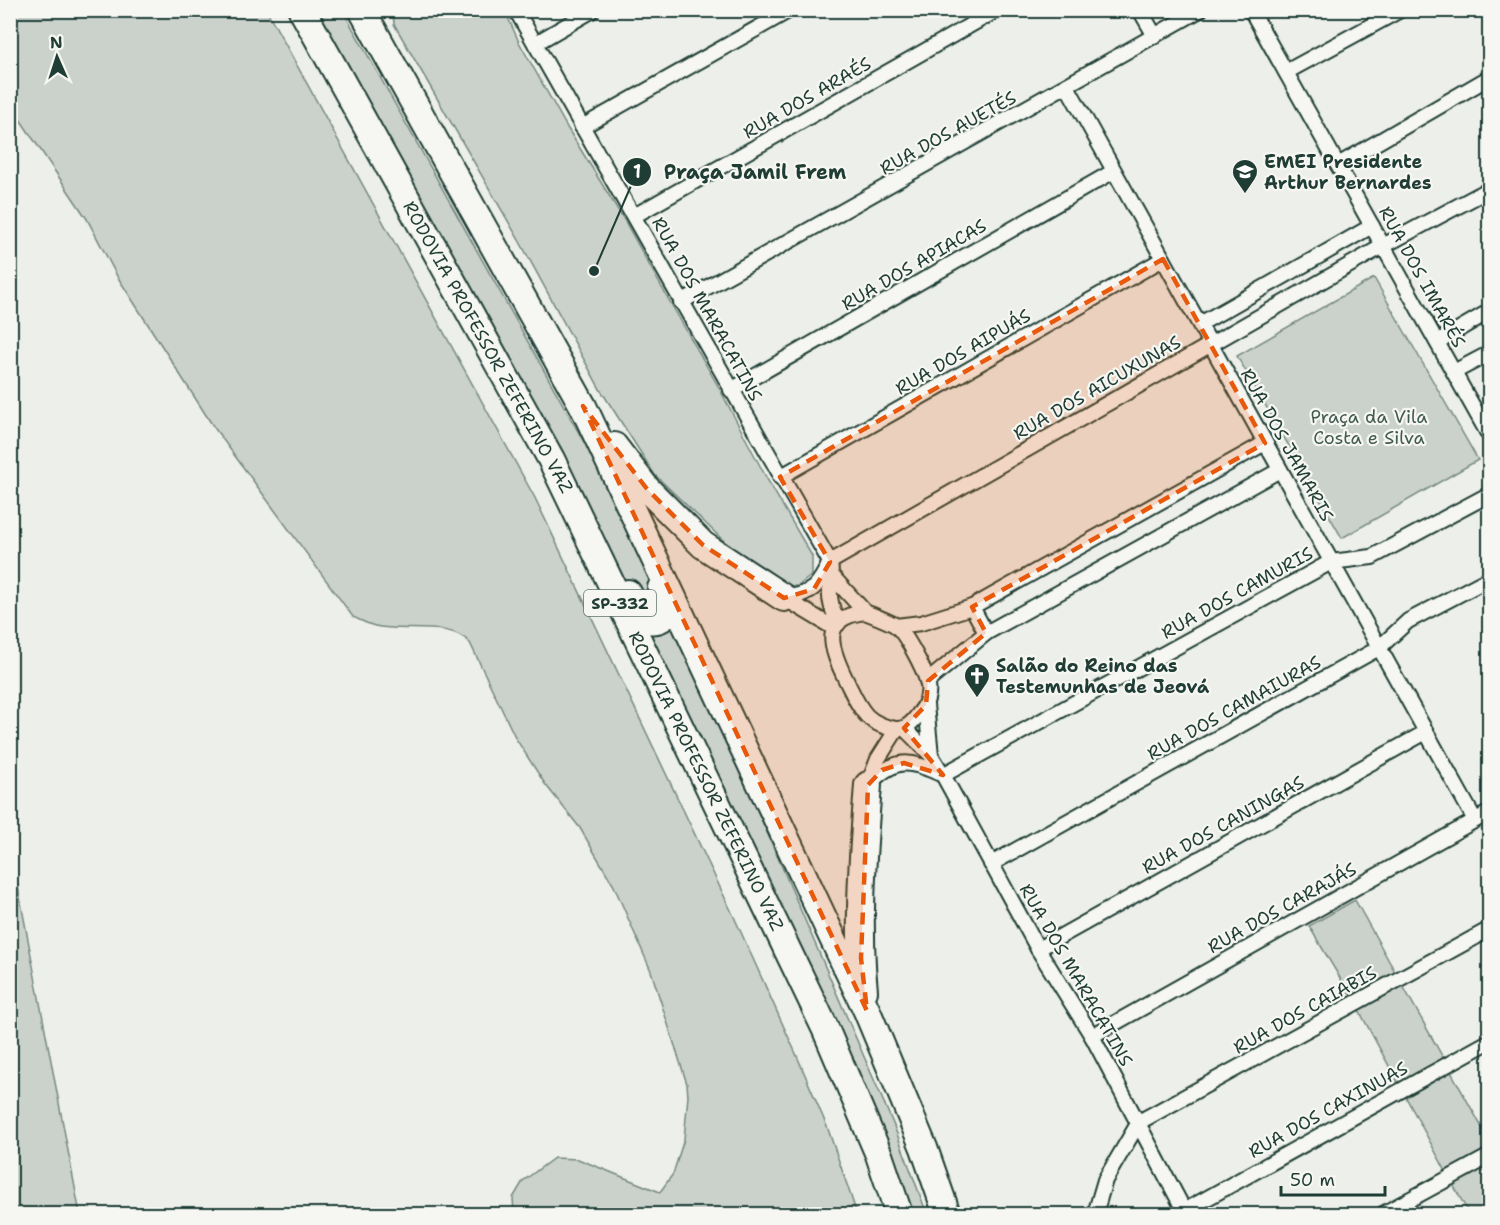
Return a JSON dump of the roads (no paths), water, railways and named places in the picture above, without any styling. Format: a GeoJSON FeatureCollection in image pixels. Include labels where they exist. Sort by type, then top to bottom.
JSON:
{"type":"FeatureCollection","features":[{"type":"Feature","properties":{"kind":"highway","name":"RODOVIA PROFESSOR ZEFERINO VAZ"},"geometry":{"type":"LineString","coordinates":[[302,10],[561,480],[825,1028],[879,1155],[899,1215]]}},
{"type":"Feature","properties":{"kind":"highway","name":"SP-332"},"geometry":{"type":"LineString","coordinates":[[362,10],[583,406],[867,1011],[924,1148],[947,1215]]}},
{"type":"Feature","properties":{"kind":"highway"},"geometry":{"type":"LineString","coordinates":[[384,10],[389,57]]}},
{"type":"Feature","properties":{"kind":"highway"},"geometry":{"type":"LineString","coordinates":[[428,238],[445,255],[570,477],[639,615],[653,621],[663,618],[667,613],[668,603],[643,548],[569,397],[474,230],[455,176]]}},
{"type":"Feature","properties":{"kind":"highway"},"geometry":{"type":"LineString","coordinates":[[583,406],[647,489],[703,545],[784,598]]}},
{"type":"Feature","properties":{"kind":"highway"},"geometry":{"type":"LineString","coordinates":[[867,1011],[861,958],[862,866],[868,785]]}},
{"type":"Feature","properties":{"kind":"street","name":"RUA DOS MARACATINS"},"geometry":{"type":"LineString","coordinates":[[516,10],[830,562],[833,577],[831,599],[836,626]]}},
{"type":"Feature","properties":{"kind":"street"},"geometry":{"type":"LineString","coordinates":[[536,44],[593,10]]}},
{"type":"Feature","properties":{"kind":"street"},"geometry":{"type":"LineString","coordinates":[[582,127],[790,10]]}},
{"type":"Feature","properties":{"kind":"street","name":"RUA DOS ARAÉS"},"geometry":{"type":"LineString","coordinates":[[634,216],[997,10]]}},
{"type":"Feature","properties":{"kind":"street"},"geometry":{"type":"LineString","coordinates":[[1140,10],[1155,36]]}},
{"type":"Feature","properties":{"kind":"street","name":"RUA DOS AUETÉS"},"geometry":{"type":"LineString","coordinates":[[681,302],[1200,10]]}},
{"type":"Feature","properties":{"kind":"street","name":"RUA DOS IMARÉS"},"geometry":{"type":"LineString","coordinates":[[1251,10],[1490,437]]}},
{"type":"Feature","properties":{"kind":"street"},"geometry":{"type":"LineString","coordinates":[[1286,72],[1400,10]]}},
{"type":"Feature","properties":{"kind":"street"},"geometry":{"type":"LineString","coordinates":[[1338,165],[1490,76]]}},
{"type":"Feature","properties":{"kind":"street","name":"RUA DOS JAMARIS"},"geometry":{"type":"LineString","coordinates":[[1067,86],[1475,820]]}},
{"type":"Feature","properties":{"kind":"street","name":"RUA DOS APIACAS"},"geometry":{"type":"LineString","coordinates":[[731,390],[1114,171]]}},
{"type":"Feature","properties":{"kind":"street","name":"RUA DOS AICUXUNAS"},"geometry":{"type":"LineString","coordinates":[[830,562],[1383,246],[1490,189]]}},
{"type":"Feature","properties":{"kind":"street","name":"RUA DOS AICUXUNAS"},"geometry":{"type":"LineString","coordinates":[[1200,324],[1372,226]]}},
{"type":"Feature","properties":{"kind":"street","name":"RUA DOS AIPUÁS"},"geometry":{"type":"LineString","coordinates":[[780,477],[1163,259]]}},
{"type":"Feature","properties":{"kind":"street"},"geometry":{"type":"LineString","coordinates":[[1437,342],[1490,311]]}},
{"type":"Feature","properties":{"kind":"street"},"geometry":{"type":"LineString","coordinates":[[1454,372],[1490,353]]}},
{"type":"Feature","properties":{"kind":"street"},"geometry":{"type":"LineString","coordinates":[[833,577],[865,612],[896,626],[921,623],[972,607],[1265,443]]}},
{"type":"Feature","properties":{"kind":"street"},"geometry":{"type":"LineString","coordinates":[[928,681],[986,633],[1280,470]]}},
{"type":"Feature","properties":{"kind":"street","name":"RUA DOS CAMURIS"},"geometry":{"type":"LineString","coordinates":[[943,775],[1331,562],[1372,557],[1490,494]]}},
{"type":"Feature","properties":{"kind":"street"},"geometry":{"type":"LineString","coordinates":[[784,598],[802,595],[814,589],[822,580],[830,562]]}},
{"type":"Feature","properties":{"kind":"street","name":"RUA DOS CAMAIURAS"},"geometry":{"type":"LineString","coordinates":[[991,864],[1379,648],[1408,621],[1490,578]]}},
{"type":"Feature","properties":{"kind":"street"},"geometry":{"type":"LineString","coordinates":[[784,598],[836,626]]}},
{"type":"Feature","properties":{"kind":"street"},"geometry":{"type":"LineString","coordinates":[[972,607],[986,633]]}},
{"type":"Feature","properties":{"kind":"street"},"geometry":{"type":"LineString","coordinates":[[865,612],[844,616],[836,626],[832,649],[853,694],[867,716],[881,725],[900,729]]}},
{"type":"Feature","properties":{"kind":"street"},"geometry":{"type":"LineString","coordinates":[[868,785],[878,759],[900,729],[916,718],[926,705],[928,681],[896,626]]}},
{"type":"Feature","properties":{"kind":"street","name":"RUA DOS MARACATINS"},"geometry":{"type":"LineString","coordinates":[[926,705],[931,755]]}},
{"type":"Feature","properties":{"kind":"street","name":"RUA DOS MARACATINS"},"geometry":{"type":"LineString","coordinates":[[900,729],[931,755],[943,775],[1038,949],[1092,1036],[1185,1213]]}},
{"type":"Feature","properties":{"kind":"street","name":"RUA DOS CANINGAS"},"geometry":{"type":"LineString","coordinates":[[1038,949],[1426,732]]}},
{"type":"Feature","properties":{"kind":"street"},"geometry":{"type":"LineString","coordinates":[[868,785],[882,770],[904,763],[919,764],[943,775]]}},
{"type":"Feature","properties":{"kind":"street","name":"RUA DOS CARAJÁS"},"geometry":{"type":"LineString","coordinates":[[1092,1036],[1490,812]]}},
{"type":"Feature","properties":{"kind":"street","name":"RUA DOS CAIABIS"},"geometry":{"type":"LineString","coordinates":[[1139,1122],[1490,929]]}},
{"type":"Feature","properties":{"kind":"street","name":"RUA DOS CAXINUAS"},"geometry":{"type":"LineString","coordinates":[[1185,1213],[1490,1041]]}},
{"type":"Feature","properties":{"kind":"street"},"geometry":{"type":"LineString","coordinates":[[1095,1215],[1105,1180],[1139,1122]]}},
{"type":"Feature","properties":{"kind":"street"},"geometry":{"type":"LineString","coordinates":[[1383,1215],[1490,1156]]}},
{"type":"Feature","properties":{"kind":"place","name":"EMEI Presidente Arthur Bernardes"},"geometry":{"type":"Point","coordinates":[1245,195]}},
{"type":"Feature","properties":{"kind":"place","name":"Praça Jamil Frem"},"geometry":{"type":"Point","coordinates":[594,271]}},
{"type":"Feature","properties":{"kind":"place","name":"Salão do Reino das Testemunhas de Jeová"},"geometry":{"type":"Point","coordinates":[977,699]}},
{"type":"Feature","properties":{"kind":"park label","name":"Praça da Vila Costa e Silva"},"geometry":{"type":"Point","coordinates":[1369,427]}}]}
